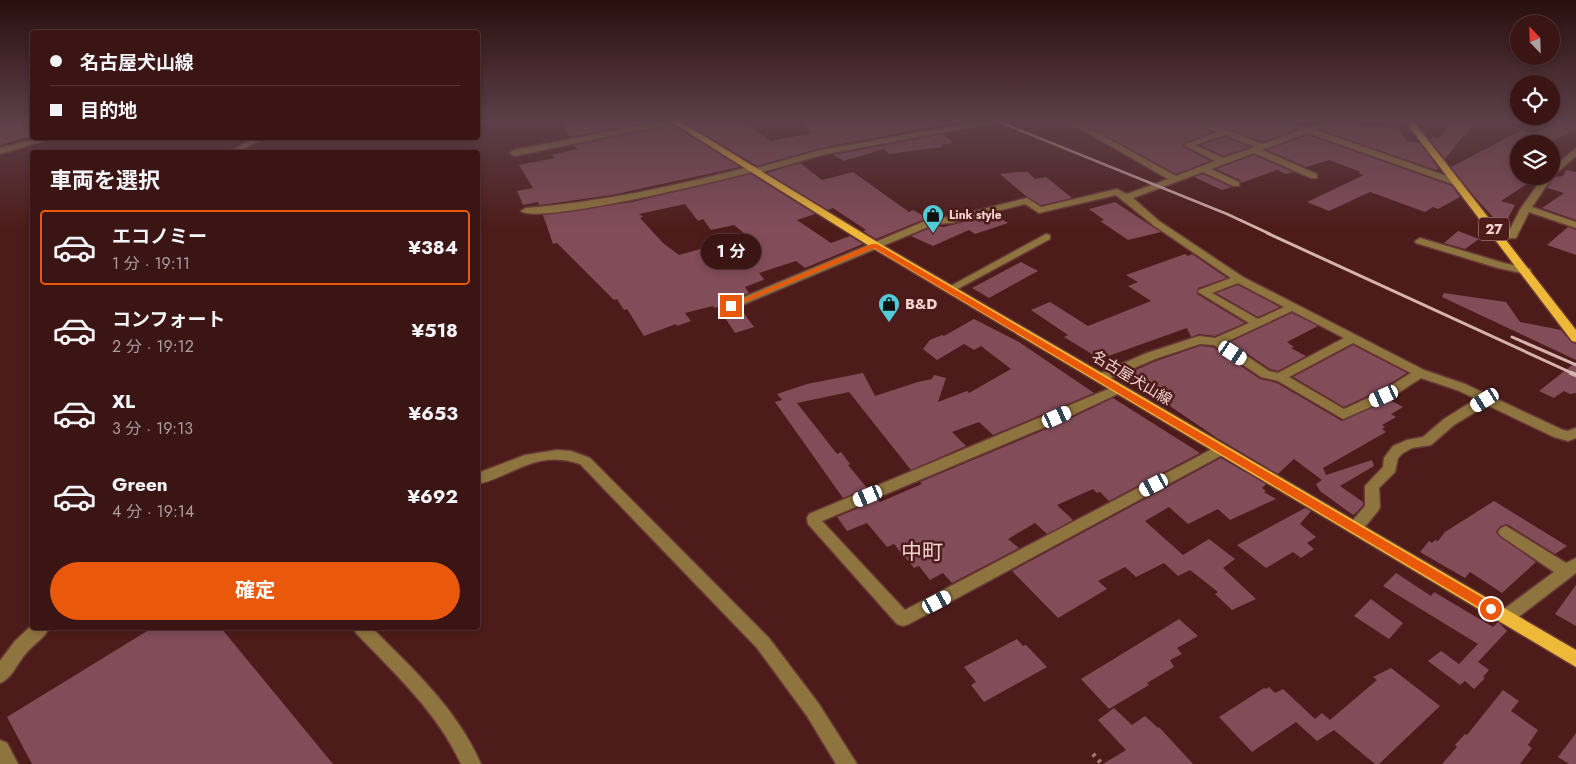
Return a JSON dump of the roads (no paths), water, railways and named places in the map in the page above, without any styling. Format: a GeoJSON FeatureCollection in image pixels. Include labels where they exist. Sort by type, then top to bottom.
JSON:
{"type":"FeatureCollection","features":[{"type":"Feature","properties":{"kind":"main road","name":"名古屋犬山線"},"geometry":{"type":"LineString","coordinates":[[733,157],[875,245],[1576,659]]}},
{"type":"Feature","properties":{"kind":"main road","name":"27"},"geometry":{"type":"LineString","coordinates":[[1437,157],[1576,338]]}},
{"type":"Feature","properties":{"kind":"street"},"geometry":{"type":"LineString","coordinates":[[526,211],[563,210],[661,193],[807,157]]}},
{"type":"Feature","properties":{"kind":"street"},"geometry":{"type":"LineString","coordinates":[[1135,157],[1175,179]]}},
{"type":"Feature","properties":{"kind":"street"},"geometry":{"type":"LineString","coordinates":[[1213,157],[1224,162]]}},
{"type":"Feature","properties":{"kind":"street"},"geometry":{"type":"LineString","coordinates":[[1126,196],[1238,157]]}},
{"type":"Feature","properties":{"kind":"street"},"geometry":{"type":"LineString","coordinates":[[1275,157],[1314,176]]}},
{"type":"Feature","properties":{"kind":"street"},"geometry":{"type":"LineString","coordinates":[[1383,157],[1458,183]]}},
{"type":"Feature","properties":{"kind":"street"},"geometry":{"type":"LineString","coordinates":[[1560,165],[1569,157]]}},
{"type":"Feature","properties":{"kind":"street"},"geometry":{"type":"LineString","coordinates":[[1566,159],[1576,162]]}},
{"type":"Feature","properties":{"kind":"street"},"geometry":{"type":"LineString","coordinates":[[1204,169],[1236,184]]}},
{"type":"Feature","properties":{"kind":"street"},"geometry":{"type":"LineString","coordinates":[[1500,237],[1512,236],[1526,208],[1543,185]]}},
{"type":"Feature","properties":{"kind":"street"},"geometry":{"type":"LineString","coordinates":[[731,306],[933,221],[952,220],[1024,198],[1039,210],[1117,192],[1126,196],[1156,223],[1239,279],[1352,339],[1420,373],[1461,387],[1558,434],[1568,436],[1576,433]]}},
{"type":"Feature","properties":{"kind":"street"},"geometry":{"type":"LineString","coordinates":[[1526,208],[1576,225]]}},
{"type":"Feature","properties":{"kind":"street"},"geometry":{"type":"LineString","coordinates":[[950,288],[1046,237]]}},
{"type":"Feature","properties":{"kind":"street"},"geometry":{"type":"LineString","coordinates":[[1420,241],[1502,266],[1526,271]]}},
{"type":"Feature","properties":{"kind":"street"},"geometry":{"type":"LineString","coordinates":[[1239,279],[1203,292],[1257,323]]}},
{"type":"Feature","properties":{"kind":"street"},"geometry":{"type":"LineString","coordinates":[[1217,342],[1292,306]]}},
{"type":"Feature","properties":{"kind":"street"},"geometry":{"type":"LineString","coordinates":[[1282,378],[1284,374],[1352,339]]}},
{"type":"Feature","properties":{"kind":"street"},"geometry":{"type":"LineString","coordinates":[[1100,378],[1150,356],[1199,340],[1217,342],[1265,374],[1282,378],[1343,415],[1384,396],[1420,373]]}},
{"type":"Feature","properties":{"kind":"street"},"geometry":{"type":"LineString","coordinates":[[1118,389],[1057,417],[814,518],[815,524],[903,619],[1221,450]]}},
{"type":"Feature","properties":{"kind":"street"},"geometry":{"type":"LineString","coordinates":[[1354,528],[1373,507],[1370,494],[1372,486],[1390,468],[1392,456],[1404,446],[1415,441],[1426,442],[1449,422],[1485,400]]}},
{"type":"Feature","properties":{"kind":"street"},"geometry":{"type":"LineString","coordinates":[[480,478],[544,454],[559,453],[585,461],[763,643],[814,710],[847,764]]}},
{"type":"Feature","properties":{"kind":"street"},"geometry":{"type":"LineString","coordinates":[[1506,532],[1571,568],[1506,617]]}},
{"type":"Feature","properties":{"kind":"street"},"geometry":{"type":"LineString","coordinates":[[0,674],[21,646],[39,630]]}},
{"type":"Feature","properties":{"kind":"street"},"geometry":{"type":"LineString","coordinates":[[364,630],[439,709],[455,730],[471,764]]}},
{"type":"Feature","properties":{"kind":"street"},"geometry":{"type":"LineString","coordinates":[[0,749],[8,764]]}},
{"type":"Feature","properties":{"kind":"railway"},"geometry":{"type":"LineString","coordinates":[[1085,157],[1227,214],[1270,234]]}},
{"type":"Feature","properties":{"kind":"railway"},"geometry":{"type":"LineString","coordinates":[[1267,233],[1574,374]]}},
{"type":"Feature","properties":{"kind":"railway"},"geometry":{"type":"LineString","coordinates":[[1512,337],[1576,365]]}},
{"type":"Feature","properties":{"kind":"railway"},"geometry":{"type":"LineString","coordinates":[[1571,373],[1576,375]]}},
{"type":"Feature","properties":{"kind":"place","name":"Link style"},"geometry":{"type":"Point","coordinates":[933,234]}},
{"type":"Feature","properties":{"kind":"place","name":"B&D"},"geometry":{"type":"Point","coordinates":[889,323]}},
{"type":"Feature","properties":{"kind":"district","name":"中町"},"geometry":{"type":"Point","coordinates":[922,552]}}]}
